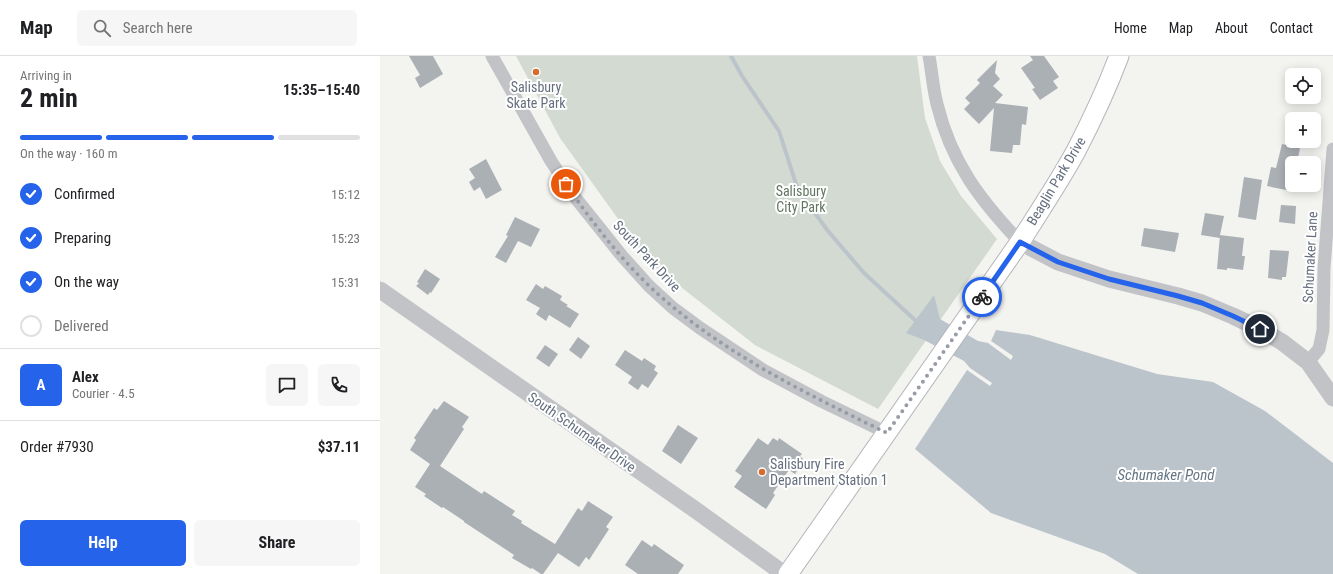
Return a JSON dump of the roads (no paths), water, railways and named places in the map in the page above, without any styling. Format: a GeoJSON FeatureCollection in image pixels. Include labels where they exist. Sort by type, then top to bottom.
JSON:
{"type":"FeatureCollection","features":[{"type":"Feature","properties":{"kind":"main road","name":"Beaglin Park Drive"},"geometry":{"type":"LineString","coordinates":[[788,574],[1020,242],[1076,152],[1108,84],[1119,56]]}},
{"type":"Feature","properties":{"kind":"street","name":"South Park Drive"},"geometry":{"type":"LineString","coordinates":[[492,56],[551,161],[574,196],[622,256],[649,286],[673,308],[700,328],[763,370],[821,401],[887,433]]}},
{"type":"Feature","properties":{"kind":"street"},"geometry":{"type":"LineString","coordinates":[[929,56],[939,112],[960,166],[987,205],[1020,242],[1058,262],[1109,279],[1202,303],[1260,329],[1282,342],[1308,362],[1333,398]]}},
{"type":"Feature","properties":{"kind":"street","name":"Schumaker Lane"},"geometry":{"type":"LineString","coordinates":[[1308,362],[1319,349],[1323,330],[1324,268],[1333,149]]}},
{"type":"Feature","properties":{"kind":"street","name":"South Schumaker Drive"},"geometry":{"type":"LineString","coordinates":[[380,290],[784,574]]}},
{"type":"Feature","properties":{"kind":"water","name":"Schumaker Pond"},"geometry":{"type":"Polygon","coordinates":[[[934,295],[940,319],[978,341],[988,343],[1011,360],[1013,356],[991,341],[996,330],[1030,335],[1157,374],[1213,382],[1265,411],[1333,463],[1333,574],[1138,574],[1105,554],[991,513],[915,449],[967,370],[990,386],[992,383],[970,368],[964,361],[924,340],[906,333],[934,295]]]}},
{"type":"Feature","properties":{"kind":"waterway"},"geometry":{"type":"LineString","coordinates":[[731,56],[742,76],[779,131],[798,190],[828,231],[864,273],[915,320]]}},
{"type":"Feature","properties":{"kind":"place","name":"Salisbury Skate Park"},"geometry":{"type":"Point","coordinates":[536,72]}},
{"type":"Feature","properties":{"kind":"place","name":"Salisbury Fire Department Station 1"},"geometry":{"type":"Point","coordinates":[762,472]}},
{"type":"Feature","properties":{"kind":"park label","name":"Salisbury City Park"},"geometry":{"type":"Point","coordinates":[801,200]}}]}
